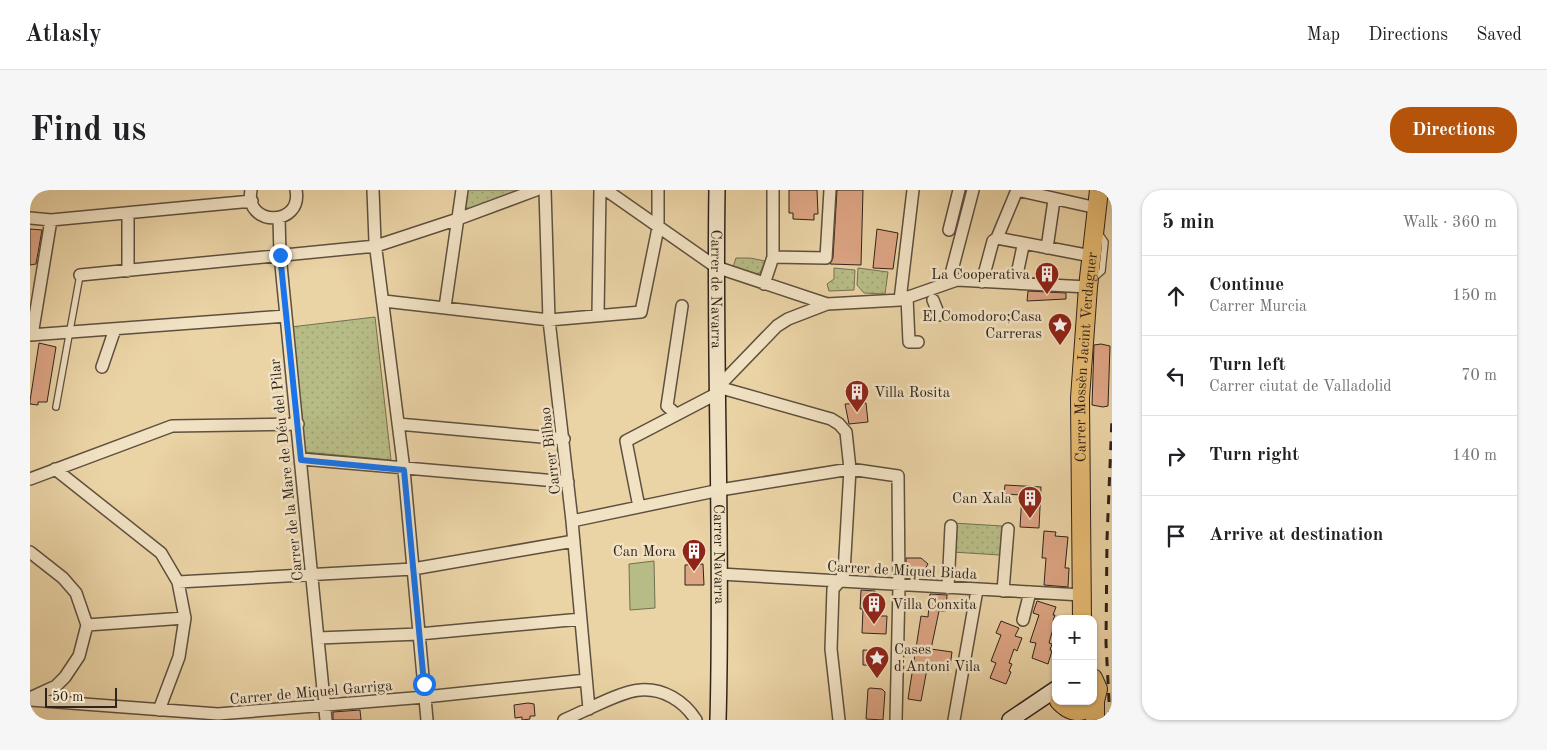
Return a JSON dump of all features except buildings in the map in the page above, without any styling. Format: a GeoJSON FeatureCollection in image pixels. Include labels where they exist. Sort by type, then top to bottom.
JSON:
{"type":"FeatureCollection","features":[{"type":"Feature","properties":{"kind":"main road","name":"Carrer Mossèn Jacint Verdaguer"},"geometry":{"type":"LineString","coordinates":[[1082,615],[1080,398],[1088,285],[1099,190]]}},
{"type":"Feature","properties":{"kind":"main road"},"geometry":{"type":"LineString","coordinates":[[1063,705],[1078,716],[1092,705]]}},
{"type":"Feature","properties":{"kind":"main road"},"geometry":{"type":"LineString","coordinates":[[1095,705],[1095,720]]}},
{"type":"Feature","properties":{"kind":"street"},"geometry":{"type":"LineString","coordinates":[[30,218],[51,220],[128,212],[252,195],[258,212],[265,216],[279,218],[290,211],[295,204],[296,190]]}},
{"type":"Feature","properties":{"kind":"street"},"geometry":{"type":"LineString","coordinates":[[373,190],[376,246],[404,470],[427,720]]}},
{"type":"Feature","properties":{"kind":"street"},"geometry":{"type":"LineString","coordinates":[[445,307],[462,190]]}},
{"type":"Feature","properties":{"kind":"street"},"geometry":{"type":"LineString","coordinates":[[80,275],[376,246],[458,219],[536,190]]}},
{"type":"Feature","properties":{"kind":"street","name":"Carrer Bilbao"},"geometry":{"type":"LineString","coordinates":[[545,190],[549,320],[564,439],[588,709]]}},
{"type":"Feature","properties":{"kind":"street"},"geometry":{"type":"LineString","coordinates":[[598,315],[600,190]]}},
{"type":"Feature","properties":{"kind":"street"},"geometry":{"type":"LineString","coordinates":[[606,190],[716,267],[827,304]]}},
{"type":"Feature","properties":{"kind":"street"},"geometry":{"type":"LineString","coordinates":[[384,302],[445,307],[549,320],[641,312],[658,228],[658,190]]}},
{"type":"Feature","properties":{"kind":"street","name":"Carrer de Navarra"},"geometry":{"type":"LineString","coordinates":[[717,190],[718,390]]}},
{"type":"Feature","properties":{"kind":"street"},"geometry":{"type":"LineString","coordinates":[[764,284],[773,257],[773,190]]}},
{"type":"Feature","properties":{"kind":"street"},"geometry":{"type":"LineString","coordinates":[[773,257],[826,258],[830,190]]}},
{"type":"Feature","properties":{"kind":"street"},"geometry":{"type":"LineString","coordinates":[[913,190],[903,299],[909,342],[918,342]]}},
{"type":"Feature","properties":{"kind":"street"},"geometry":{"type":"LineString","coordinates":[[949,230],[959,190]]}},
{"type":"Feature","properties":{"kind":"street"},"geometry":{"type":"LineString","coordinates":[[951,282],[951,274],[973,190]]}},
{"type":"Feature","properties":{"kind":"street"},"geometry":{"type":"LineString","coordinates":[[982,282],[993,241],[1017,190],[1042,193],[1054,200],[1097,208]]}},
{"type":"Feature","properties":{"kind":"street"},"geometry":{"type":"LineString","coordinates":[[1047,248],[1054,200]]}},
{"type":"Feature","properties":{"kind":"street"},"geometry":{"type":"LineString","coordinates":[[128,212],[128,270]]}},
{"type":"Feature","properties":{"kind":"street","name":"Carrer de la Mare de Déu del Pilar"},"geometry":{"type":"LineString","coordinates":[[279,218],[280,255],[326,720]]}},
{"type":"Feature","properties":{"kind":"street"},"geometry":{"type":"LineString","coordinates":[[51,220],[31,337],[115,328],[286,316]]}},
{"type":"Feature","properties":{"kind":"street"},"geometry":{"type":"LineString","coordinates":[[996,238],[1091,256]]}},
{"type":"Feature","properties":{"kind":"street"},"geometry":{"type":"LineString","coordinates":[[1016,279],[1023,246]]}},
{"type":"Feature","properties":{"kind":"street"},"geometry":{"type":"LineString","coordinates":[[639,506],[626,441],[718,390],[777,326],[788,318],[827,304],[903,299],[957,280],[1088,285]]}},
{"type":"Feature","properties":{"kind":"street"},"geometry":{"type":"LineString","coordinates":[[933,300],[939,315]]}},
{"type":"Feature","properties":{"kind":"street"},"geometry":{"type":"LineString","coordinates":[[676,414],[667,406],[682,306]]}},
{"type":"Feature","properties":{"kind":"street"},"geometry":{"type":"LineString","coordinates":[[102,367],[115,328]]}},
{"type":"Feature","properties":{"kind":"street"},"geometry":{"type":"LineString","coordinates":[[718,390],[831,419],[846,432],[850,469],[844,572],[840,581],[833,589],[831,649],[839,720]]}},
{"type":"Feature","properties":{"kind":"street","name":"Carrer Navarra"},"geometry":{"type":"LineString","coordinates":[[718,390],[720,490],[718,720]]}},
{"type":"Feature","properties":{"kind":"street"},"geometry":{"type":"LineString","coordinates":[[30,479],[172,426],[298,424]]}},
{"type":"Feature","properties":{"kind":"street"},"geometry":{"type":"LineString","coordinates":[[398,424],[564,439]]}},
{"type":"Feature","properties":{"kind":"street"},"geometry":{"type":"LineString","coordinates":[[301,460],[404,470],[568,482]]}},
{"type":"Feature","properties":{"kind":"street"},"geometry":{"type":"LineString","coordinates":[[55,469],[161,553],[178,582],[185,618],[179,657],[160,710]]}},
{"type":"Feature","properties":{"kind":"street"},"geometry":{"type":"LineString","coordinates":[[572,521],[720,490],[850,469],[898,476],[896,720]]}},
{"type":"Feature","properties":{"kind":"street"},"geometry":{"type":"LineString","coordinates":[[948,588],[951,526]]}},
{"type":"Feature","properties":{"kind":"street"},"geometry":{"type":"LineString","coordinates":[[1003,591],[1008,529]]}},
{"type":"Feature","properties":{"kind":"street"},"geometry":{"type":"LineString","coordinates":[[178,582],[413,569],[574,540]]}},
{"type":"Feature","properties":{"kind":"street"},"geometry":{"type":"LineString","coordinates":[[30,552],[63,578],[76,593],[87,625],[80,656],[65,677],[56,686],[30,699]]}},
{"type":"Feature","properties":{"kind":"street","name":"Carrer de Miquel Biada"},"geometry":{"type":"LineString","coordinates":[[720,574],[898,586],[1082,595]]}},
{"type":"Feature","properties":{"kind":"street"},"geometry":{"type":"LineString","coordinates":[[954,720],[977,590]]}},
{"type":"Feature","properties":{"kind":"street"},"geometry":{"type":"LineString","coordinates":[[1023,620],[1030,592]]}},
{"type":"Feature","properties":{"kind":"street"},"geometry":{"type":"LineString","coordinates":[[87,625],[185,618]]}},
{"type":"Feature","properties":{"kind":"street"},"geometry":{"type":"LineString","coordinates":[[318,638],[419,634],[581,619]]}},
{"type":"Feature","properties":{"kind":"street","name":"Carrer de Miquel Garriga"},"geometry":{"type":"LineString","coordinates":[[30,699],[219,717],[586,680]]}},
{"type":"Feature","properties":{"kind":"street"},"geometry":{"type":"LineString","coordinates":[[56,686],[64,702]]}},
{"type":"Feature","properties":{"kind":"street"},"geometry":{"type":"LineString","coordinates":[[564,720],[622,695],[640,690],[659,692],[676,698],[690,710],[696,720]]}},
{"type":"Feature","properties":{"kind":"street"},"geometry":{"type":"LineString","coordinates":[[1010,720],[1052,692]]}},
{"type":"Feature","properties":{"kind":"street"},"geometry":{"type":"LineString","coordinates":[[1024,711],[1052,704]]}},
{"type":"Feature","properties":{"kind":"lane"},"geometry":{"type":"LineString","coordinates":[[1088,285],[1102,271],[1105,242],[1095,226]]}},
{"type":"Feature","properties":{"kind":"lane"},"geometry":{"type":"LineString","coordinates":[[56,407],[80,275]]}},
{"type":"Feature","properties":{"kind":"green space"},"geometry":{"type":"Polygon","coordinates":[[[467,190],[523,190],[463,212],[467,190]]]}},
{"type":"Feature","properties":{"kind":"green space"},"geometry":{"type":"Polygon","coordinates":[[[736,258],[765,261],[760,273],[754,274],[733,267],[736,258]]]}},
{"type":"Feature","properties":{"kind":"green space"},"geometry":{"type":"Polygon","coordinates":[[[834,268],[855,270],[854,290],[829,291],[827,284],[834,279],[834,268]]]}},
{"type":"Feature","properties":{"kind":"green space"},"geometry":{"type":"Polygon","coordinates":[[[858,268],[888,272],[885,294],[864,293],[857,285],[858,268]]]}},
{"type":"Feature","properties":{"kind":"green space"},"geometry":{"type":"Polygon","coordinates":[[[375,317],[391,460],[305,452],[291,327],[375,317]]]}},
{"type":"Feature","properties":{"kind":"green space"},"geometry":{"type":"Polygon","coordinates":[[[953,523],[1002,526],[1000,555],[952,552],[953,523]]]}},
{"type":"Feature","properties":{"kind":"green space"},"geometry":{"type":"Polygon","coordinates":[[[654,561],[655,608],[630,610],[629,564],[654,561]]]}},
{"type":"Feature","properties":{"kind":"railway"},"geometry":{"type":"LineString","coordinates":[[1110,720],[1106,643],[1107,539],[1112,418]]}},
{"type":"Feature","properties":{"kind":"place","name":"La Cooperativa"},"geometry":{"type":"Point","coordinates":[1047,295]}},
{"type":"Feature","properties":{"kind":"place","name":"El Comodoro;Casa Carreras"},"geometry":{"type":"Point","coordinates":[1060,346]}},
{"type":"Feature","properties":{"kind":"place","name":"Villa Rosita"},"geometry":{"type":"Point","coordinates":[857,413]}},
{"type":"Feature","properties":{"kind":"place","name":"Can Xala"},"geometry":{"type":"Point","coordinates":[1030,519]}},
{"type":"Feature","properties":{"kind":"place","name":"Can Mora"},"geometry":{"type":"Point","coordinates":[694,572]}},
{"type":"Feature","properties":{"kind":"place","name":"Villa Conxita"},"geometry":{"type":"Point","coordinates":[874,625]}},
{"type":"Feature","properties":{"kind":"place","name":"Cases d'Antoni Vila"},"geometry":{"type":"Point","coordinates":[877,679]}},
{"type":"Feature","properties":{"kind":"route"},"geometry":{"type":"LineString","coordinates":[[280,255],[301,460],[404,470],[424,684]]}}]}
